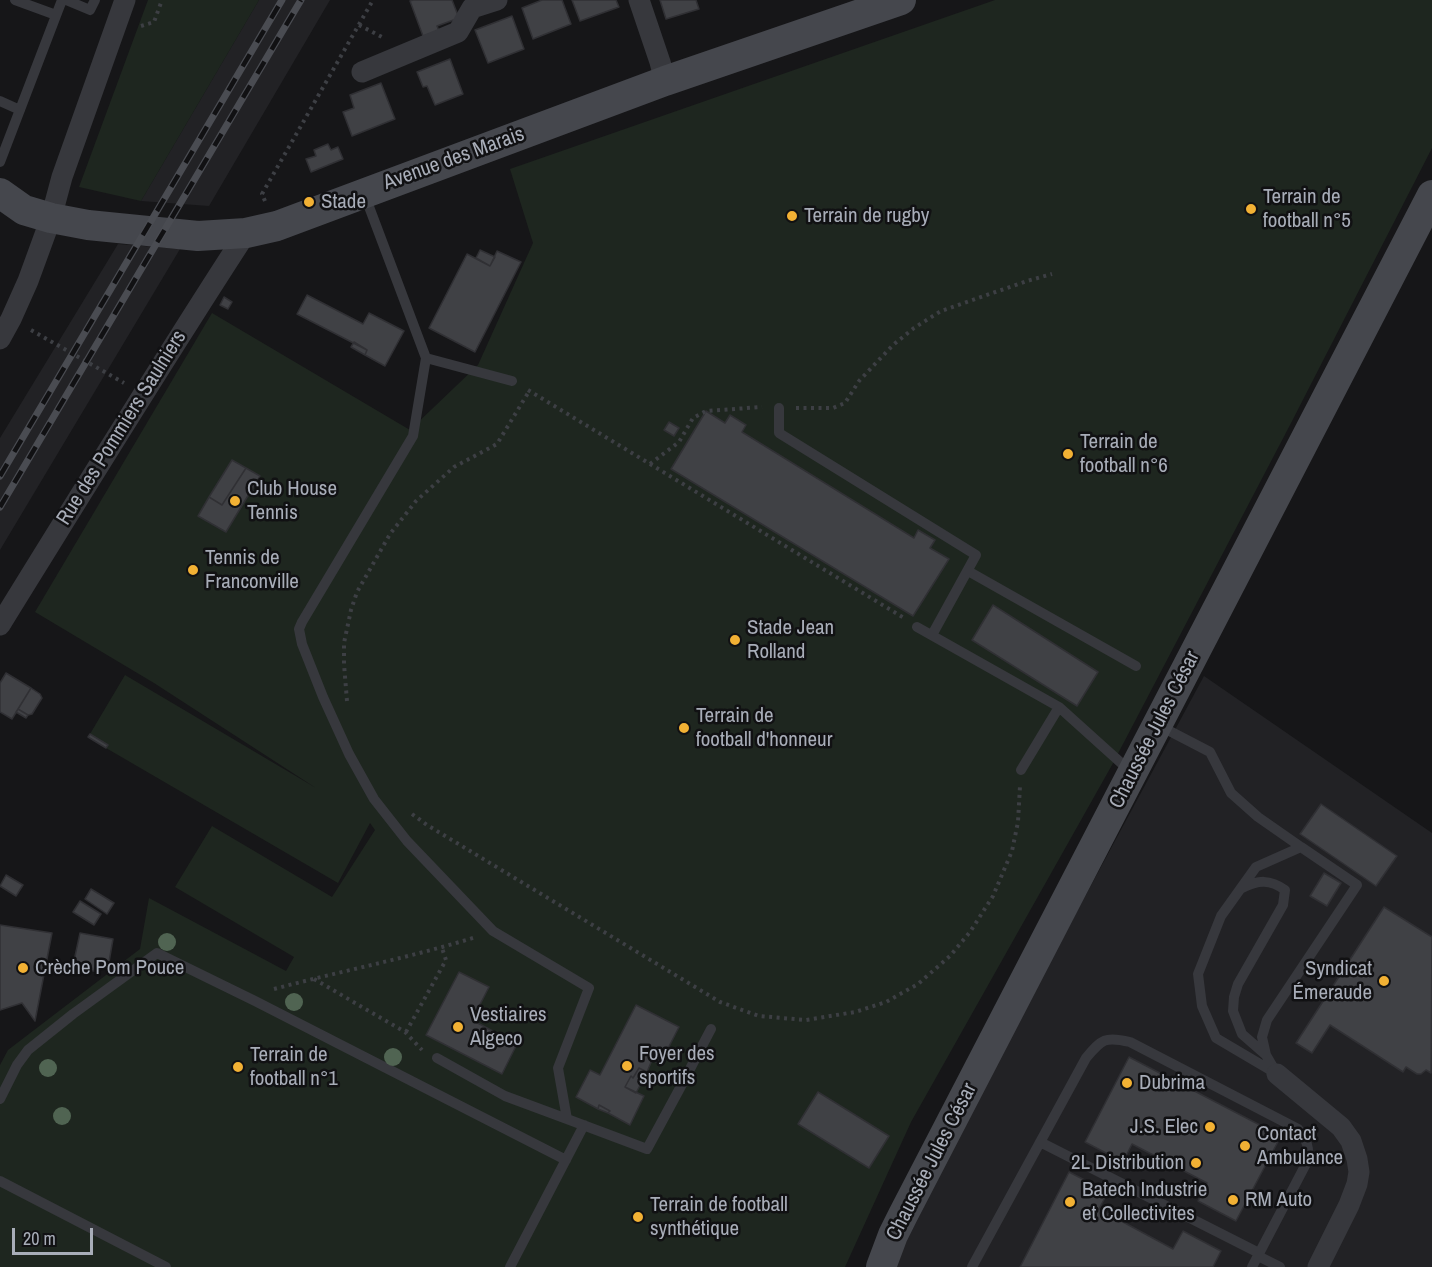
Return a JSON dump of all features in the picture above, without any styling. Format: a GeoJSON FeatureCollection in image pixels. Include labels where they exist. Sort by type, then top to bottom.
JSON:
{"type":"FeatureCollection","features":[{"type":"Feature","properties":{"kind":"street"},"geometry":{"type":"LineString","coordinates":[[0,339],[28,281],[125,0]]}},
{"type":"Feature","properties":{"kind":"street"},"geometry":{"type":"LineString","coordinates":[[362,72],[458,32],[472,8],[496,0]]}},
{"type":"Feature","properties":{"kind":"street"},"geometry":{"type":"LineString","coordinates":[[639,0],[665,81]]}},
{"type":"Feature","properties":{"kind":"street","name":"Avenue des Marais"},"geometry":{"type":"LineString","coordinates":[[0,193],[24,210],[87,225],[198,236],[246,233],[277,226],[665,81],[901,0]]}},
{"type":"Feature","properties":{"kind":"street","name":"Chaussée Jules César"},"geometry":{"type":"LineString","coordinates":[[881,1267],[903,1215],[1432,195]]}},
{"type":"Feature","properties":{"kind":"street","name":"Rue des Pommiers Saulniers"},"geometry":{"type":"LineString","coordinates":[[0,626],[143,394],[246,233]]}},
{"type":"Feature","properties":{"kind":"street"},"geometry":{"type":"LineString","coordinates":[[1277,1074],[1341,1127],[1352,1141],[1357,1159],[1359,1172],[1357,1184],[1318,1267]]}},
{"type":"Feature","properties":{"kind":"lane"},"geometry":{"type":"LineString","coordinates":[[15,0],[56,15]]}},
{"type":"Feature","properties":{"kind":"lane"},"geometry":{"type":"LineString","coordinates":[[0,162],[62,0]]}},
{"type":"Feature","properties":{"kind":"lane"},"geometry":{"type":"LineString","coordinates":[[66,0],[90,10],[95,0]]}},
{"type":"Feature","properties":{"kind":"lane"},"geometry":{"type":"LineString","coordinates":[[0,101],[20,110]]}},
{"type":"Feature","properties":{"kind":"lane"},"geometry":{"type":"LineString","coordinates":[[364,192],[426,358],[413,436],[302,621],[299,629],[302,644],[349,754],[374,799],[407,841],[494,931],[589,988],[558,1068],[567,1119]]}},
{"type":"Feature","properties":{"kind":"lane"},"geometry":{"type":"LineString","coordinates":[[426,358],[513,381]]}},
{"type":"Feature","properties":{"kind":"lane"},"geometry":{"type":"LineString","coordinates":[[779,408],[779,433],[976,555],[932,635]]}},
{"type":"Feature","properties":{"kind":"lane"},"geometry":{"type":"LineString","coordinates":[[968,570],[1136,666]]}},
{"type":"Feature","properties":{"kind":"lane"},"geometry":{"type":"LineString","coordinates":[[917,627],[1059,707],[1133,773]]}},
{"type":"Feature","properties":{"kind":"lane"},"geometry":{"type":"LineString","coordinates":[[1021,770],[1059,707]]}},
{"type":"Feature","properties":{"kind":"lane"},"geometry":{"type":"LineString","coordinates":[[1158,725],[1210,752],[1231,793],[1258,817],[1357,885],[1267,1020],[1262,1037],[1266,1055],[1277,1074]]}},
{"type":"Feature","properties":{"kind":"lane"},"geometry":{"type":"LineString","coordinates":[[1277,1074],[1216,1038],[1202,1006],[1198,974],[1221,916],[1256,867],[1301,848]]}},
{"type":"Feature","properties":{"kind":"lane"},"geometry":{"type":"LineString","coordinates":[[1240,889],[1259,881],[1276,884],[1285,890],[1283,905],[1238,984],[1234,997],[1233,1011],[1242,1034],[1266,1055]]}},
{"type":"Feature","properties":{"kind":"lane"},"geometry":{"type":"LineString","coordinates":[[0,1098],[17,1065],[28,1050],[157,953],[566,1160]]}},
{"type":"Feature","properties":{"kind":"lane"},"geometry":{"type":"LineString","coordinates":[[437,1058],[505,1095],[646,1149],[711,1029]]}},
{"type":"Feature","properties":{"kind":"lane"},"geometry":{"type":"LineString","coordinates":[[972,1267],[1086,1058],[1099,1042],[1114,1038],[1130,1042],[1298,1129],[1306,1138],[1309,1147],[1308,1160],[1252,1267]]}},
{"type":"Feature","properties":{"kind":"lane"},"geometry":{"type":"LineString","coordinates":[[510,1267],[584,1125]]}},
{"type":"Feature","properties":{"kind":"lane"},"geometry":{"type":"LineString","coordinates":[[1040,1142],[1280,1267]]}},
{"type":"Feature","properties":{"kind":"lane"},"geometry":{"type":"LineString","coordinates":[[0,1181],[166,1267]]}},
{"type":"Feature","properties":{"kind":"path"},"geometry":{"type":"LineString","coordinates":[[277,226],[262,194],[374,0]]}},
{"type":"Feature","properties":{"kind":"path"},"geometry":{"type":"LineString","coordinates":[[650,464],[679,442],[693,418],[706,411],[755,407],[833,408],[846,403],[859,381],[893,345],[923,322],[941,311],[1052,274]]}},
{"type":"Feature","properties":{"kind":"path"},"geometry":{"type":"LineString","coordinates":[[38,333],[118,379]]}},
{"type":"Feature","properties":{"kind":"path"},"geometry":{"type":"LineString","coordinates":[[513,381],[917,627]]}},
{"type":"Feature","properties":{"kind":"path"},"geometry":{"type":"LineString","coordinates":[[347,709],[344,643],[351,610],[357,592],[390,534],[416,501],[454,466],[497,444],[529,391]]}},
{"type":"Feature","properties":{"kind":"path"},"geometry":{"type":"LineString","coordinates":[[405,808],[427,825],[720,1002],[759,1016],[806,1020],[855,1012],[885,1002],[918,984],[957,948],[993,896],[1011,851],[1018,822],[1021,770]]}},
{"type":"Feature","properties":{"kind":"path"},"geometry":{"type":"LineString","coordinates":[[246,997],[442,948],[494,931]]}},
{"type":"Feature","properties":{"kind":"path"},"geometry":{"type":"LineString","coordinates":[[405,1032],[446,960],[442,948]]}},
{"type":"Feature","properties":{"kind":"path"},"geometry":{"type":"LineString","coordinates":[[313,979],[405,1032],[423,1051],[437,1058]]}},
{"type":"Feature","properties":{"kind":"shaded area"},"geometry":{"type":"Polygon","coordinates":[[[148,0],[259,0],[141,201],[79,187],[148,0]]]}},
{"type":"Feature","properties":{"kind":"shaded area"},"geometry":{"type":"Polygon","coordinates":[[[259,0],[330,0],[209,206],[141,201],[259,0]]]}},
{"type":"Feature","properties":{"kind":"shaded area","name":"Stade Jean Rolland"},"geometry":{"type":"Polygon","coordinates":[[[995,0],[1432,0],[1432,148],[1112,765],[911,1122],[845,1267],[0,1267],[0,1065],[8,1050],[140,949],[149,898],[286,971],[294,957],[175,887],[212,826],[332,897],[375,830],[370,823],[338,883],[106,748],[108,745],[90,734],[125,675],[316,788],[154,683],[35,612],[212,313],[410,430],[478,365],[533,243],[510,169],[995,0]]]}},
{"type":"Feature","properties":{"kind":"shaded area"},"geometry":{"type":"Polygon","coordinates":[[[118,244],[180,249],[0,550],[0,438],[118,244]]]}},
{"type":"Feature","properties":{"kind":"shaded area"},"geometry":{"type":"Polygon","coordinates":[[[1204,676],[1432,833],[1432,1267],[885,1267],[1204,676]]]}},
{"type":"Feature","properties":{"kind":"building"},"geometry":{"type":"Polygon","coordinates":[[[452,0],[459,18],[437,26],[439,31],[423,36],[410,1],[452,0]]]}},
{"type":"Feature","properties":{"kind":"building"},"geometry":{"type":"Polygon","coordinates":[[[542,0],[562,0],[571,24],[533,39],[522,8],[542,0]]]}},
{"type":"Feature","properties":{"kind":"building"},"geometry":{"type":"Polygon","coordinates":[[[572,0],[616,0],[619,7],[580,21],[572,0]]]}},
{"type":"Feature","properties":{"kind":"building"},"geometry":{"type":"Polygon","coordinates":[[[660,0],[696,0],[699,9],[666,19],[660,0]]]}},
{"type":"Feature","properties":{"kind":"building"},"geometry":{"type":"Polygon","coordinates":[[[512,16],[524,49],[488,63],[475,30],[512,16]]]}},
{"type":"Feature","properties":{"kind":"building"},"geometry":{"type":"Polygon","coordinates":[[[450,59],[463,94],[435,105],[427,86],[423,87],[417,72],[450,59]]]}},
{"type":"Feature","properties":{"kind":"building"},"geometry":{"type":"Polygon","coordinates":[[[381,83],[395,119],[352,136],[343,112],[354,108],[350,95],[381,83]]]}},
{"type":"Feature","properties":{"kind":"building"},"geometry":{"type":"Polygon","coordinates":[[[328,144],[331,150],[338,147],[343,159],[311,172],[306,159],[316,156],[314,150],[328,144]]]}},
{"type":"Feature","properties":{"kind":"building"},"geometry":{"type":"Polygon","coordinates":[[[480,250],[495,257],[490,266],[476,258],[480,250]]]}},
{"type":"Feature","properties":{"kind":"building"},"geometry":{"type":"Polygon","coordinates":[[[497,251],[521,262],[475,352],[429,328],[467,254],[490,266],[497,251]]]}},
{"type":"Feature","properties":{"kind":"building"},"geometry":{"type":"Polygon","coordinates":[[[307,295],[363,324],[369,313],[404,331],[385,366],[365,355],[367,350],[297,314],[307,295]]]}},
{"type":"Feature","properties":{"kind":"building"},"geometry":{"type":"Polygon","coordinates":[[[224,297],[232,302],[228,309],[220,305],[224,297]]]}},
{"type":"Feature","properties":{"kind":"building"},"geometry":{"type":"Polygon","coordinates":[[[354,342],[367,350],[365,355],[351,347],[354,342]]]}},
{"type":"Feature","properties":{"kind":"building"},"geometry":{"type":"Polygon","coordinates":[[[706,411],[725,423],[730,415],[746,425],[742,432],[914,538],[918,530],[935,540],[930,548],[949,559],[913,616],[671,469],[706,411]]]}},
{"type":"Feature","properties":{"kind":"building"},"geometry":{"type":"Polygon","coordinates":[[[669,422],[679,428],[674,436],[664,430],[669,422]]]}},
{"type":"Feature","properties":{"kind":"building"},"geometry":{"type":"Polygon","coordinates":[[[232,460],[246,468],[222,505],[209,497],[232,460]]]}},
{"type":"Feature","properties":{"kind":"building","name":"Club House Tennis"},"geometry":{"type":"Polygon","coordinates":[[[246,468],[260,476],[252,490],[254,491],[251,495],[249,494],[226,532],[198,516],[209,497],[222,505],[246,468]]]}},
{"type":"Feature","properties":{"kind":"building"},"geometry":{"type":"Polygon","coordinates":[[[993,605],[1098,672],[1077,706],[972,640],[993,605]]]}},
{"type":"Feature","properties":{"kind":"building"},"geometry":{"type":"Polygon","coordinates":[[[6,673],[31,688],[12,719],[0,712],[0,683],[6,673]]]}},
{"type":"Feature","properties":{"kind":"building"},"geometry":{"type":"Polygon","coordinates":[[[31,688],[42,698],[32,714],[28,715],[18,709],[31,688]]]}},
{"type":"Feature","properties":{"kind":"building"},"geometry":{"type":"Polygon","coordinates":[[[18,709],[28,715],[26,718],[16,712],[18,709]]]}},
{"type":"Feature","properties":{"kind":"building"},"geometry":{"type":"Polygon","coordinates":[[[90,734],[108,745],[106,748],[88,737],[90,734]]]}},
{"type":"Feature","properties":{"kind":"building"},"geometry":{"type":"Polygon","coordinates":[[[1321,804],[1397,856],[1376,886],[1300,834],[1321,804]]]}},
{"type":"Feature","properties":{"kind":"building"},"geometry":{"type":"Polygon","coordinates":[[[1324,873],[1341,883],[1327,906],[1310,896],[1324,873]]]}},
{"type":"Feature","properties":{"kind":"building"},"geometry":{"type":"Polygon","coordinates":[[[6,875],[23,885],[16,896],[0,886],[6,875]]]}},
{"type":"Feature","properties":{"kind":"building"},"geometry":{"type":"Polygon","coordinates":[[[91,889],[114,903],[107,914],[85,899],[91,889]]]}},
{"type":"Feature","properties":{"kind":"building"},"geometry":{"type":"Polygon","coordinates":[[[80,901],[101,914],[94,925],[73,912],[80,901]]]}},
{"type":"Feature","properties":{"kind":"building","name":"Syndicat Émeraude"},"geometry":{"type":"Polygon","coordinates":[[[1384,907],[1432,937],[1431,1073],[1426,1070],[1417,1074],[1406,1067],[1403,1072],[1330,1025],[1312,1053],[1296,1043],[1384,907]]]}},
{"type":"Feature","properties":{"kind":"building","name":"Crèche Pom Pouce"},"geometry":{"type":"Polygon","coordinates":[[[0,925],[52,933],[35,1021],[22,1003],[0,1010],[0,925]]]}},
{"type":"Feature","properties":{"kind":"building"},"geometry":{"type":"Polygon","coordinates":[[[80,933],[113,939],[109,962],[97,959],[94,971],[84,969],[85,964],[74,961],[80,933]]]}},
{"type":"Feature","properties":{"kind":"building"},"geometry":{"type":"Polygon","coordinates":[[[97,959],[101,961],[99,972],[94,971],[97,959]]]}},
{"type":"Feature","properties":{"kind":"building","name":"Vestiaires Algeco"},"geometry":{"type":"Polygon","coordinates":[[[459,972],[489,987],[472,1020],[517,1044],[502,1074],[426,1035],[459,972]]]}},
{"type":"Feature","properties":{"kind":"building","name":"Foyer des sportifs"},"geometry":{"type":"Polygon","coordinates":[[[636,1005],[679,1027],[660,1064],[652,1060],[647,1072],[639,1068],[625,1087],[644,1096],[630,1125],[608,1113],[610,1111],[599,1105],[598,1109],[576,1097],[590,1070],[600,1075],[636,1005]]]}},
{"type":"Feature","properties":{"kind":"building"},"geometry":{"type":"Polygon","coordinates":[[[1129,1057],[1281,1136],[1236,1221],[1198,1201],[1207,1183],[1132,1144],[1123,1162],[1085,1142],[1129,1057]]]}},
{"type":"Feature","properties":{"kind":"building"},"geometry":{"type":"Polygon","coordinates":[[[639,1068],[647,1072],[636,1093],[625,1087],[639,1068]]]}},
{"type":"Feature","properties":{"kind":"building"},"geometry":{"type":"Polygon","coordinates":[[[818,1092],[889,1136],[869,1168],[798,1124],[818,1092]]]}},
{"type":"Feature","properties":{"kind":"building"},"geometry":{"type":"Polygon","coordinates":[[[599,1105],[610,1111],[608,1113],[598,1109],[599,1105]]]}},
{"type":"Feature","properties":{"kind":"building"},"geometry":{"type":"Polygon","coordinates":[[[1069,1172],[1108,1192],[1099,1209],[1173,1249],[1183,1231],[1221,1251],[1213,1267],[1020,1267],[1069,1172]]]}},
{"type":"Feature","properties":{"kind":"railway"},"geometry":{"type":"LineString","coordinates":[[0,476],[282,0]]}},
{"type":"Feature","properties":{"kind":"railway"},"geometry":{"type":"LineString","coordinates":[[0,507],[301,0]]}},
{"type":"Feature","properties":{"kind":"place","name":"Stade"},"geometry":{"type":"Point","coordinates":[309,202]}},
{"type":"Feature","properties":{"kind":"place","name":"Terrain de football n°5"},"geometry":{"type":"Point","coordinates":[1251,209]}},
{"type":"Feature","properties":{"kind":"place","name":"Terrain de rugby"},"geometry":{"type":"Point","coordinates":[792,216]}},
{"type":"Feature","properties":{"kind":"place","name":"Terrain de football n°6"},"geometry":{"type":"Point","coordinates":[1068,454]}},
{"type":"Feature","properties":{"kind":"place","name":"Club House Tennis"},"geometry":{"type":"Point","coordinates":[235,501]}},
{"type":"Feature","properties":{"kind":"place","name":"Tennis de Franconville"},"geometry":{"type":"Point","coordinates":[193,570]}},
{"type":"Feature","properties":{"kind":"place","name":"Stade Jean Rolland"},"geometry":{"type":"Point","coordinates":[735,640]}},
{"type":"Feature","properties":{"kind":"place","name":"Terrain de football d'honneur"},"geometry":{"type":"Point","coordinates":[684,728]}},
{"type":"Feature","properties":{"kind":"place","name":"Crèche Pom Pouce"},"geometry":{"type":"Point","coordinates":[23,968]}},
{"type":"Feature","properties":{"kind":"place","name":"Syndicat Émeraude"},"geometry":{"type":"Point","coordinates":[1384,981]}},
{"type":"Feature","properties":{"kind":"place","name":"Vestiaires Algeco"},"geometry":{"type":"Point","coordinates":[458,1027]}},
{"type":"Feature","properties":{"kind":"place","name":"Foyer des sportifs"},"geometry":{"type":"Point","coordinates":[627,1066]}},
{"type":"Feature","properties":{"kind":"place","name":"Terrain de football n°1"},"geometry":{"type":"Point","coordinates":[238,1067]}},
{"type":"Feature","properties":{"kind":"place","name":"Dubrima"},"geometry":{"type":"Point","coordinates":[1127,1083]}},
{"type":"Feature","properties":{"kind":"place","name":"J.S. Elec"},"geometry":{"type":"Point","coordinates":[1210,1127]}},
{"type":"Feature","properties":{"kind":"place","name":"Contact Ambulance"},"geometry":{"type":"Point","coordinates":[1245,1146]}},
{"type":"Feature","properties":{"kind":"place","name":"2L Distribution"},"geometry":{"type":"Point","coordinates":[1196,1163]}},
{"type":"Feature","properties":{"kind":"place","name":"RM Auto"},"geometry":{"type":"Point","coordinates":[1233,1200]}},
{"type":"Feature","properties":{"kind":"place","name":"Batech Industrie et Collectivites"},"geometry":{"type":"Point","coordinates":[1070,1202]}},
{"type":"Feature","properties":{"kind":"place","name":"Terrain de football synthétique"},"geometry":{"type":"Point","coordinates":[638,1217]}}]}
